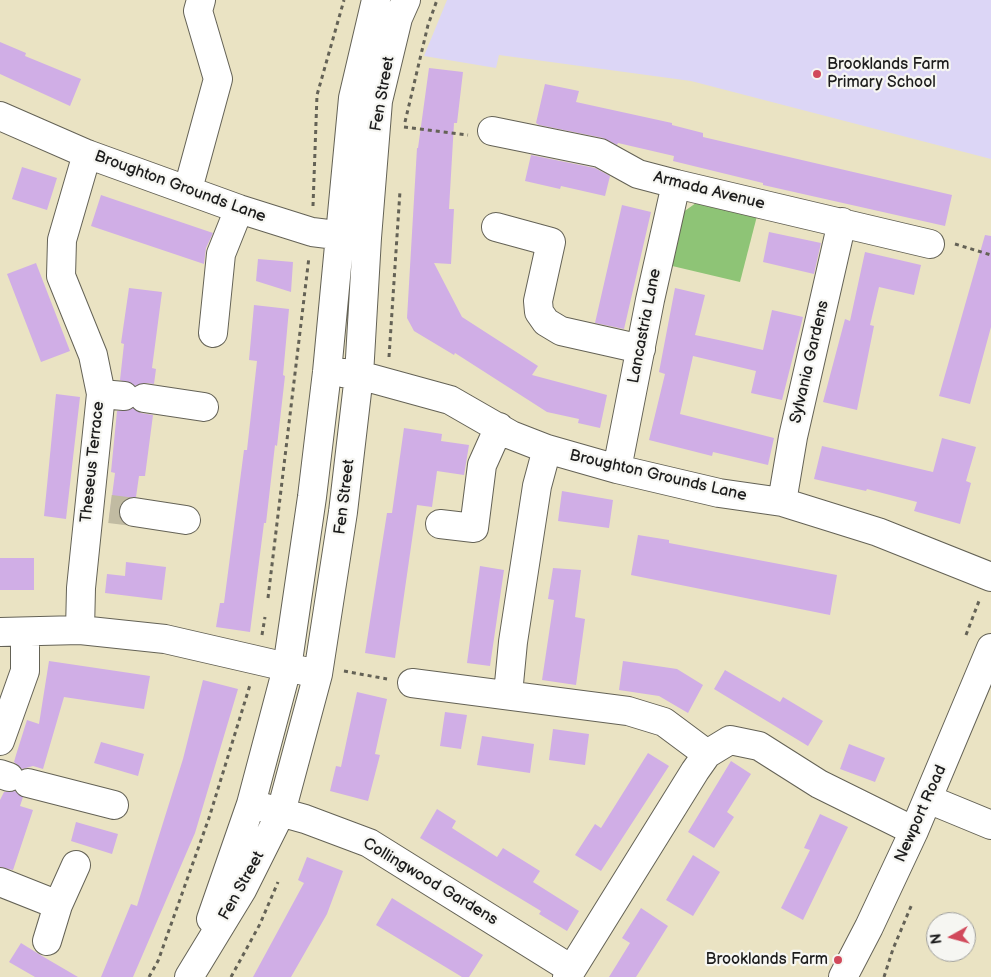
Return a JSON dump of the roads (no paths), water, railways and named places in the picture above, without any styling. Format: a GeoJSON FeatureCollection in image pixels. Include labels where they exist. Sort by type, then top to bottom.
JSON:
{"type":"FeatureCollection","features":[{"type":"Feature","properties":{"kind":"street"},"geometry":{"type":"LineString","coordinates":[[188,189],[218,79],[198,12],[201,0]]}},
{"type":"Feature","properties":{"kind":"street"},"geometry":{"type":"LineString","coordinates":[[374,5],[402,9]]}},
{"type":"Feature","properties":{"kind":"street","name":"Fen Street"},"geometry":{"type":"LineString","coordinates":[[191,974],[242,890],[281,812],[331,673],[340,540],[359,375],[354,238],[353,98],[374,5]]}},
{"type":"Feature","properties":{"kind":"street","name":"Fen Street"},"geometry":{"type":"LineString","coordinates":[[191,974],[252,804],[287,668],[312,497],[327,372],[354,238],[378,101],[402,9]]}},
{"type":"Feature","properties":{"kind":"street","name":"Broughton Grounds Lane"},"geometry":{"type":"LineString","coordinates":[[0,116],[87,154],[239,209],[312,232],[354,238]]}},
{"type":"Feature","properties":{"kind":"street","name":"Armada Avenue"},"geometry":{"type":"LineString","coordinates":[[492,131],[600,152],[638,174],[930,244]]}},
{"type":"Feature","properties":{"kind":"street","name":"Theseus Terrace"},"geometry":{"type":"LineString","coordinates":[[80,630],[81,588],[111,509],[123,396],[93,356],[62,276],[62,240],[87,154]]}},
{"type":"Feature","properties":{"kind":"street","name":"Lancastria Lane"},"geometry":{"type":"LineString","coordinates":[[618,469],[676,184]]}},
{"type":"Feature","properties":{"kind":"street"},"geometry":{"type":"LineString","coordinates":[[213,333],[221,254],[239,209]]}},
{"type":"Feature","properties":{"kind":"street","name":"Sylvania Gardens"},"geometry":{"type":"LineString","coordinates":[[782,502],[793,437],[842,222]]}},
{"type":"Feature","properties":{"kind":"street"},"geometry":{"type":"LineString","coordinates":[[496,227],[551,242],[538,300],[539,312],[546,322],[561,331],[641,349]]}},
{"type":"Feature","properties":{"kind":"street","name":"Broughton Grounds Lane"},"geometry":{"type":"LineString","coordinates":[[327,372],[359,375],[450,400],[511,435],[547,449],[618,469],[720,493],[782,502],[878,532],[991,578]]}},
{"type":"Feature","properties":{"kind":"street"},"geometry":{"type":"LineString","coordinates":[[123,396],[204,407]]}},
{"type":"Feature","properties":{"kind":"street"},"geometry":{"type":"LineString","coordinates":[[440,524],[474,528],[482,465],[499,427]]}},
{"type":"Feature","properties":{"kind":"street"},"geometry":{"type":"LineString","coordinates":[[508,694],[513,642],[537,486],[547,449]]}},
{"type":"Feature","properties":{"kind":"street"},"geometry":{"type":"LineString","coordinates":[[111,509],[186,520]]}},
{"type":"Feature","properties":{"kind":"street"},"geometry":{"type":"LineString","coordinates":[[0,740],[25,671],[13,633],[80,630],[165,639],[257,662],[287,668],[331,673]]}},
{"type":"Feature","properties":{"kind":"street","name":"Newport Road"},"geometry":{"type":"LineString","coordinates":[[843,977],[869,928],[902,826],[928,799],[991,648]]}},
{"type":"Feature","properties":{"kind":"street"},"geometry":{"type":"LineString","coordinates":[[412,683],[628,711],[664,722],[707,754]]}},
{"type":"Feature","properties":{"kind":"street","name":"Collingwood Gardens"},"geometry":{"type":"LineString","coordinates":[[252,804],[281,812],[369,843],[569,973],[707,754],[730,740],[759,746],[819,784],[902,826]]}},
{"type":"Feature","properties":{"kind":"street"},"geometry":{"type":"LineString","coordinates":[[12,778],[114,805]]}},
{"type":"Feature","properties":{"kind":"street"},"geometry":{"type":"LineString","coordinates":[[928,799],[991,825]]}},
{"type":"Feature","properties":{"kind":"street"},"geometry":{"type":"LineString","coordinates":[[47,941],[58,906],[76,864]]}},
{"type":"Feature","properties":{"kind":"street"},"geometry":{"type":"LineString","coordinates":[[0,882],[58,906]]}},
{"type":"Feature","properties":{"kind":"tunnel"},"geometry":{"type":"LineString","coordinates":[[110,509],[134,512]]}},
{"type":"Feature","properties":{"kind":"place","name":"Brooklands Farm Primary School"},"geometry":{"type":"Point","coordinates":[817,74]}},
{"type":"Feature","properties":{"kind":"place","name":"Brooklands Farm"},"geometry":{"type":"Point","coordinates":[838,960]}}]}
